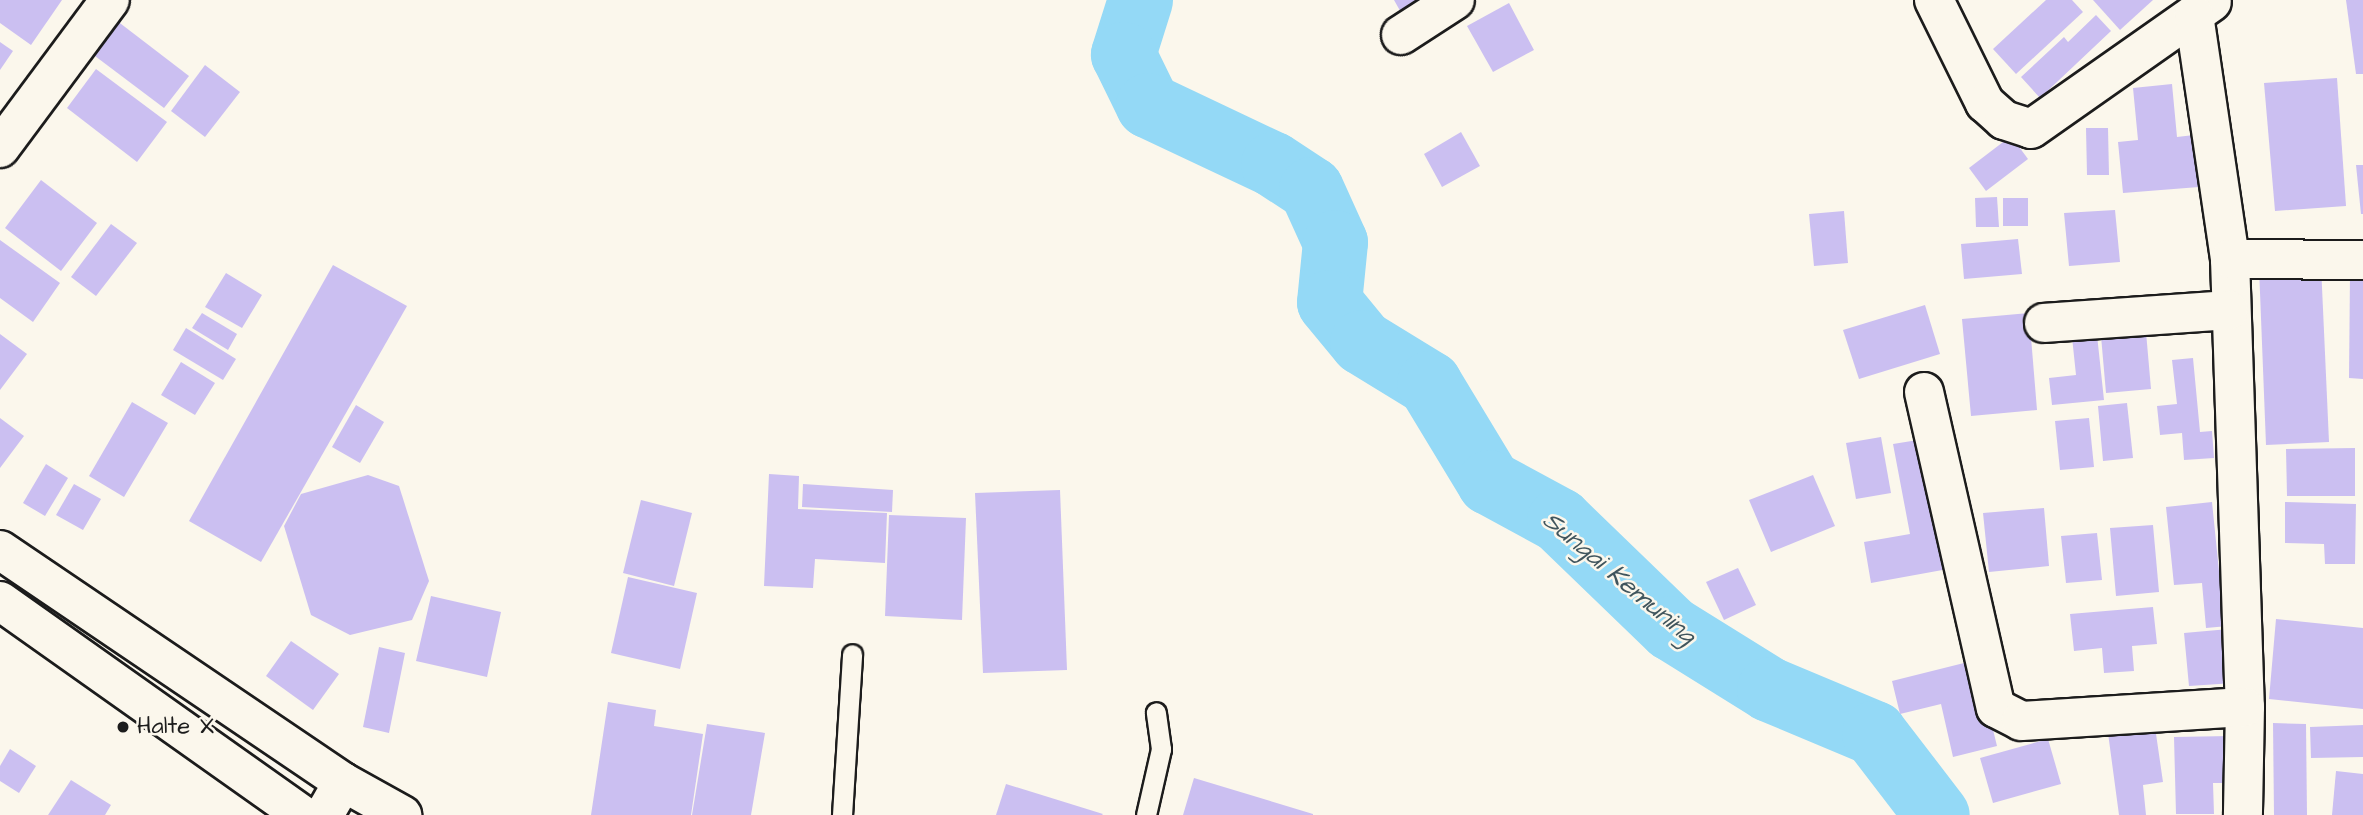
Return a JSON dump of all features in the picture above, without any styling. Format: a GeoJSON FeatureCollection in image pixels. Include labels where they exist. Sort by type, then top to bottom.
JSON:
{"type":"FeatureCollection","features":[{"type":"Feature","properties":{"kind":"main road"},"geometry":{"type":"LineString","coordinates":[[0,148],[110,0]]}},
{"type":"Feature","properties":{"kind":"main road"},"geometry":{"type":"LineString","coordinates":[[1401,35],[1455,0]]}},
{"type":"Feature","properties":{"kind":"main road"},"geometry":{"type":"LineString","coordinates":[[1934,0],[1985,103],[2004,120],[2031,129],[2202,6],[2230,259],[2228,310],[2245,708],[2243,815]]}},
{"type":"Feature","properties":{"kind":"main road"},"geometry":{"type":"LineString","coordinates":[[2230,259],[2363,260]]}},
{"type":"Feature","properties":{"kind":"main road"},"geometry":{"type":"LineString","coordinates":[[2044,323],[2228,310]]}},
{"type":"Feature","properties":{"kind":"main road"},"geometry":{"type":"LineString","coordinates":[[1924,392],[1996,708],[2005,717],[2021,721],[2245,708]]}},
{"type":"Feature","properties":{"kind":"main road"},"geometry":{"type":"LineString","coordinates":[[0,550],[382,810]]}},
{"type":"Feature","properties":{"kind":"main road"},"geometry":{"type":"LineString","coordinates":[[0,601],[302,815]]}},
{"type":"Feature","properties":{"kind":"main road"},"geometry":{"type":"LineString","coordinates":[[324,815],[343,782]]}},
{"type":"Feature","properties":{"kind":"lane"},"geometry":{"type":"LineString","coordinates":[[842,815],[852,654]]}},
{"type":"Feature","properties":{"kind":"lane"},"geometry":{"type":"LineString","coordinates":[[1146,815],[1161,749],[1156,712]]}},
{"type":"Feature","properties":{"kind":"building"},"geometry":{"type":"Polygon","coordinates":[[[0,0],[62,0],[31,45],[0,23],[0,0]]]}},
{"type":"Feature","properties":{"kind":"building"},"geometry":{"type":"Polygon","coordinates":[[[1394,0],[1431,0],[1403,16],[1394,0]]]}},
{"type":"Feature","properties":{"kind":"building"},"geometry":{"type":"Polygon","coordinates":[[[2046,0],[2072,0],[2083,12],[2016,74],[1993,49],[2046,0]]]}},
{"type":"Feature","properties":{"kind":"building"},"geometry":{"type":"Polygon","coordinates":[[[2093,0],[2153,0],[2120,30],[2093,0]]]}},
{"type":"Feature","properties":{"kind":"building"},"geometry":{"type":"Polygon","coordinates":[[[2346,0],[2363,0],[2363,74],[2356,74],[2346,0]]]}},
{"type":"Feature","properties":{"kind":"building"},"geometry":{"type":"Polygon","coordinates":[[[1509,3],[1534,50],[1493,72],[1467,26],[1509,3]]]}},
{"type":"Feature","properties":{"kind":"building"},"geometry":{"type":"Polygon","coordinates":[[[2096,15],[2111,31],[2040,98],[2021,77],[2064,37],[2068,42],[2096,15]]]}},
{"type":"Feature","properties":{"kind":"building"},"geometry":{"type":"Polygon","coordinates":[[[112,17],[189,76],[164,108],[87,50],[112,17]]]}},
{"type":"Feature","properties":{"kind":"building"},"geometry":{"type":"Polygon","coordinates":[[[0,42],[13,51],[0,70],[0,42]]]}},
{"type":"Feature","properties":{"kind":"building"},"geometry":{"type":"Polygon","coordinates":[[[205,65],[240,92],[205,137],[171,111],[205,65]]]}},
{"type":"Feature","properties":{"kind":"building"},"geometry":{"type":"Polygon","coordinates":[[[96,69],[167,122],[137,162],[67,108],[96,69]]]}},
{"type":"Feature","properties":{"kind":"building"},"geometry":{"type":"Polygon","coordinates":[[[2337,78],[2346,206],[2275,211],[2264,83],[2337,78]]]}},
{"type":"Feature","properties":{"kind":"building"},"geometry":{"type":"Polygon","coordinates":[[[2172,84],[2177,137],[2194,135],[2199,187],[2123,193],[2118,142],[2138,140],[2133,88],[2172,84]]]}},
{"type":"Feature","properties":{"kind":"building"},"geometry":{"type":"Polygon","coordinates":[[[2086,128],[2108,128],[2109,175],[2087,175],[2086,128]]]}},
{"type":"Feature","properties":{"kind":"building"},"geometry":{"type":"Polygon","coordinates":[[[1461,132],[1480,166],[1442,187],[1424,154],[1461,132]]]}},
{"type":"Feature","properties":{"kind":"building"},"geometry":{"type":"Polygon","coordinates":[[[2011,136],[2028,159],[1986,191],[1969,168],[2011,136]]]}},
{"type":"Feature","properties":{"kind":"building"},"geometry":{"type":"Polygon","coordinates":[[[2356,165],[2363,165],[2363,214],[2361,214],[2356,165]]]}},
{"type":"Feature","properties":{"kind":"building"},"geometry":{"type":"Polygon","coordinates":[[[41,180],[97,223],[61,271],[5,228],[41,180]]]}},
{"type":"Feature","properties":{"kind":"building"},"geometry":{"type":"Polygon","coordinates":[[[1997,197],[1999,227],[1976,227],[1975,198],[1997,197]]]}},
{"type":"Feature","properties":{"kind":"building"},"geometry":{"type":"Polygon","coordinates":[[[2003,198],[2028,198],[2028,226],[2003,226],[2003,198]]]}},
{"type":"Feature","properties":{"kind":"building"},"geometry":{"type":"Polygon","coordinates":[[[2115,210],[2120,262],[2069,266],[2064,213],[2115,210]]]}},
{"type":"Feature","properties":{"kind":"building"},"geometry":{"type":"Polygon","coordinates":[[[1844,211],[1848,263],[1814,266],[1809,214],[1844,211]]]}},
{"type":"Feature","properties":{"kind":"building"},"geometry":{"type":"Polygon","coordinates":[[[111,224],[137,243],[96,296],[71,277],[111,224]]]}},
{"type":"Feature","properties":{"kind":"building"},"geometry":{"type":"Polygon","coordinates":[[[2018,239],[2022,274],[1964,279],[1961,244],[2018,239]]]}},
{"type":"Feature","properties":{"kind":"building"},"geometry":{"type":"Polygon","coordinates":[[[0,240],[60,283],[33,322],[0,298],[0,240]]]}},
{"type":"Feature","properties":{"kind":"building"},"geometry":{"type":"Polygon","coordinates":[[[333,265],[407,306],[261,562],[189,521],[333,265]]]}},
{"type":"Feature","properties":{"kind":"building"},"geometry":{"type":"Polygon","coordinates":[[[2321,265],[2329,442],[2266,445],[2259,267],[2321,265]]]}},
{"type":"Feature","properties":{"kind":"building"},"geometry":{"type":"Polygon","coordinates":[[[226,273],[262,295],[242,328],[205,307],[226,273]]]}},
{"type":"Feature","properties":{"kind":"building"},"geometry":{"type":"Polygon","coordinates":[[[2350,274],[2363,275],[2363,379],[2349,378],[2350,274]]]}},
{"type":"Feature","properties":{"kind":"building"},"geometry":{"type":"Polygon","coordinates":[[[1925,305],[1940,354],[1859,379],[1843,330],[1925,305]]]}},
{"type":"Feature","properties":{"kind":"building"},"geometry":{"type":"Polygon","coordinates":[[[202,313],[237,334],[228,350],[192,328],[202,313]]]}},
{"type":"Feature","properties":{"kind":"building"},"geometry":{"type":"Polygon","coordinates":[[[2029,313],[2037,410],[1971,416],[1962,319],[2029,313]]]}},
{"type":"Feature","properties":{"kind":"building"},"geometry":{"type":"Polygon","coordinates":[[[186,328],[236,359],[223,380],[173,350],[186,328]]]}},
{"type":"Feature","properties":{"kind":"building"},"geometry":{"type":"Polygon","coordinates":[[[2146,332],[2151,389],[2106,393],[2101,336],[2146,332]]]}},
{"type":"Feature","properties":{"kind":"building"},"geometry":{"type":"Polygon","coordinates":[[[0,334],[27,354],[0,390],[0,334]]]}},
{"type":"Feature","properties":{"kind":"building"},"geometry":{"type":"Polygon","coordinates":[[[2097,335],[2104,400],[2052,405],[2049,378],[2076,375],[2072,337],[2097,335]]]}},
{"type":"Feature","properties":{"kind":"building"},"geometry":{"type":"Polygon","coordinates":[[[2193,358],[2200,432],[2212,431],[2214,458],[2184,460],[2182,433],[2160,435],[2157,406],[2177,404],[2172,360],[2193,358]]]}},
{"type":"Feature","properties":{"kind":"building"},"geometry":{"type":"Polygon","coordinates":[[[181,362],[215,383],[195,415],[161,395],[181,362]]]}},
{"type":"Feature","properties":{"kind":"building"},"geometry":{"type":"Polygon","coordinates":[[[132,402],[168,423],[124,497],[89,476],[132,402]]]}},
{"type":"Feature","properties":{"kind":"building"},"geometry":{"type":"Polygon","coordinates":[[[2127,403],[2133,458],[2103,461],[2098,406],[2127,403]]]}},
{"type":"Feature","properties":{"kind":"building"},"geometry":{"type":"Polygon","coordinates":[[[356,405],[384,422],[360,463],[332,447],[356,405]]]}},
{"type":"Feature","properties":{"kind":"building"},"geometry":{"type":"Polygon","coordinates":[[[0,418],[24,436],[0,468],[0,418]]]}},
{"type":"Feature","properties":{"kind":"building"},"geometry":{"type":"Polygon","coordinates":[[[2089,418],[2094,467],[2060,470],[2055,421],[2089,418]]]}},
{"type":"Feature","properties":{"kind":"building"},"geometry":{"type":"Polygon","coordinates":[[[1881,437],[1891,493],[1856,499],[1846,443],[1881,437]]]}},
{"type":"Feature","properties":{"kind":"building"},"geometry":{"type":"Polygon","coordinates":[[[1924,439],[1948,569],[1871,583],[1864,542],[1910,534],[1893,444],[1924,439]]]}},
{"type":"Feature","properties":{"kind":"building"},"geometry":{"type":"Polygon","coordinates":[[[2355,448],[2355,496],[2287,496],[2286,449],[2355,448]]]}},
{"type":"Feature","properties":{"kind":"building"},"geometry":{"type":"Polygon","coordinates":[[[46,464],[68,478],[45,516],[23,503],[46,464]]]}},
{"type":"Feature","properties":{"kind":"building"},"geometry":{"type":"Polygon","coordinates":[[[769,474],[799,476],[798,509],[887,513],[885,563],[815,559],[813,588],[764,586],[769,474]]]}},
{"type":"Feature","properties":{"kind":"building"},"geometry":{"type":"Polygon","coordinates":[[[368,475],[399,486],[429,581],[412,620],[350,635],[311,615],[284,526],[301,494],[368,475]]]}},
{"type":"Feature","properties":{"kind":"building"},"geometry":{"type":"Polygon","coordinates":[[[1813,475],[1835,526],[1771,552],[1749,500],[1813,475]]]}},
{"type":"Feature","properties":{"kind":"building"},"geometry":{"type":"Polygon","coordinates":[[[74,484],[101,499],[83,530],[56,515],[74,484]]]}},
{"type":"Feature","properties":{"kind":"building"},"geometry":{"type":"Polygon","coordinates":[[[803,484],[893,490],[892,512],[802,507],[803,484]]]}},
{"type":"Feature","properties":{"kind":"building"},"geometry":{"type":"Polygon","coordinates":[[[1060,490],[1067,670],[983,673],[975,493],[1060,490]]]}},
{"type":"Feature","properties":{"kind":"building"},"geometry":{"type":"Polygon","coordinates":[[[641,500],[692,513],[674,586],[623,573],[641,500]]]}},
{"type":"Feature","properties":{"kind":"building"},"geometry":{"type":"Polygon","coordinates":[[[2212,502],[2220,581],[2235,579],[2239,625],[2206,628],[2202,583],[2174,585],[2166,507],[2212,502]]]}},
{"type":"Feature","properties":{"kind":"building"},"geometry":{"type":"Polygon","coordinates":[[[2285,502],[2356,504],[2355,564],[2325,564],[2324,544],[2285,543],[2285,502]]]}},
{"type":"Feature","properties":{"kind":"building"},"geometry":{"type":"Polygon","coordinates":[[[2044,508],[2049,566],[1989,572],[1983,513],[2044,508]]]}},
{"type":"Feature","properties":{"kind":"building"},"geometry":{"type":"Polygon","coordinates":[[[889,515],[966,518],[962,620],[885,616],[889,515]]]}},
{"type":"Feature","properties":{"kind":"building"},"geometry":{"type":"Polygon","coordinates":[[[2153,525],[2159,592],[2116,596],[2110,528],[2153,525]]]}},
{"type":"Feature","properties":{"kind":"building"},"geometry":{"type":"Polygon","coordinates":[[[2097,533],[2102,580],[2066,583],[2061,536],[2097,533]]]}},
{"type":"Feature","properties":{"kind":"building"},"geometry":{"type":"Polygon","coordinates":[[[1738,568],[1756,605],[1724,620],[1706,582],[1738,568]]]}},
{"type":"Feature","properties":{"kind":"building"},"geometry":{"type":"Polygon","coordinates":[[[628,577],[697,593],[680,669],[611,653],[628,577]]]}},
{"type":"Feature","properties":{"kind":"building"},"geometry":{"type":"Polygon","coordinates":[[[431,596],[501,612],[487,677],[416,661],[431,596]]]}},
{"type":"Feature","properties":{"kind":"building"},"geometry":{"type":"Polygon","coordinates":[[[2153,607],[2157,644],[2132,646],[2134,671],[2104,673],[2102,648],[2074,651],[2070,614],[2153,607]]]}},
{"type":"Feature","properties":{"kind":"building"},"geometry":{"type":"Polygon","coordinates":[[[2276,619],[2363,628],[2363,709],[2269,699],[2276,619]]]}},
{"type":"Feature","properties":{"kind":"building"},"geometry":{"type":"Polygon","coordinates":[[[2229,629],[2234,683],[2189,686],[2184,633],[2229,629]]]}},
{"type":"Feature","properties":{"kind":"building"},"geometry":{"type":"Polygon","coordinates":[[[291,641],[339,674],[313,710],[266,676],[291,641]]]}},
{"type":"Feature","properties":{"kind":"building"},"geometry":{"type":"Polygon","coordinates":[[[379,647],[405,653],[389,733],[363,727],[379,647]]]}},
{"type":"Feature","properties":{"kind":"building"},"geometry":{"type":"Polygon","coordinates":[[[1976,660],[1997,746],[1953,757],[1941,704],[1900,714],[1892,681],[1976,660]]]}},
{"type":"Feature","properties":{"kind":"building"},"geometry":{"type":"Polygon","coordinates":[[[608,702],[656,710],[654,726],[703,734],[691,815],[591,815],[608,702]]]}},
{"type":"Feature","properties":{"kind":"building"},"geometry":{"type":"Polygon","coordinates":[[[2273,723],[2306,724],[2307,815],[2274,815],[2273,723]]]}},
{"type":"Feature","properties":{"kind":"building"},"geometry":{"type":"Polygon","coordinates":[[[707,724],[765,733],[751,815],[692,815],[707,724]]]}},
{"type":"Feature","properties":{"kind":"building"},"geometry":{"type":"Polygon","coordinates":[[[2363,725],[2363,757],[2311,758],[2310,727],[2363,725]]]}},
{"type":"Feature","properties":{"kind":"building"},"geometry":{"type":"Polygon","coordinates":[[[2155,727],[2163,782],[2143,785],[2146,815],[2119,815],[2108,733],[2155,727]]]}},
{"type":"Feature","properties":{"kind":"building"},"geometry":{"type":"Polygon","coordinates":[[[2230,736],[2231,783],[2213,783],[2214,814],[2176,814],[2174,737],[2230,736]]]}},
{"type":"Feature","properties":{"kind":"building"},"geometry":{"type":"Polygon","coordinates":[[[2048,739],[2061,784],[1993,803],[1980,758],[2048,739]]]}},
{"type":"Feature","properties":{"kind":"building"},"geometry":{"type":"Polygon","coordinates":[[[10,749],[36,766],[19,793],[0,781],[0,766],[10,749]]]}},
{"type":"Feature","properties":{"kind":"building"},"geometry":{"type":"Polygon","coordinates":[[[2336,771],[2363,774],[2363,815],[2332,815],[2336,771]]]}},
{"type":"Feature","properties":{"kind":"building"},"geometry":{"type":"Polygon","coordinates":[[[1194,778],[1313,814],[1313,815],[1183,815],[1194,778]]]}},
{"type":"Feature","properties":{"kind":"building"},"geometry":{"type":"Polygon","coordinates":[[[71,780],[111,805],[105,815],[48,815],[71,780]]]}},
{"type":"Feature","properties":{"kind":"building"},"geometry":{"type":"Polygon","coordinates":[[[1006,784],[1103,814],[996,815],[1006,784]]]}},
{"type":"Feature","properties":{"kind":"waterway","name":"Sungai Kemuning"},"geometry":{"type":"LineString","coordinates":[[1140,0],[1123,54],[1148,105],[1273,164],[1311,189],[1335,242],[1329,302],[1362,342],[1429,383],[1489,482],[1559,520],[1671,628],[1769,689],[1874,733],[1937,815]]}},
{"type":"Feature","properties":{"kind":"place","name":"Halte X"},"geometry":{"type":"Point","coordinates":[123,727]}}]}
